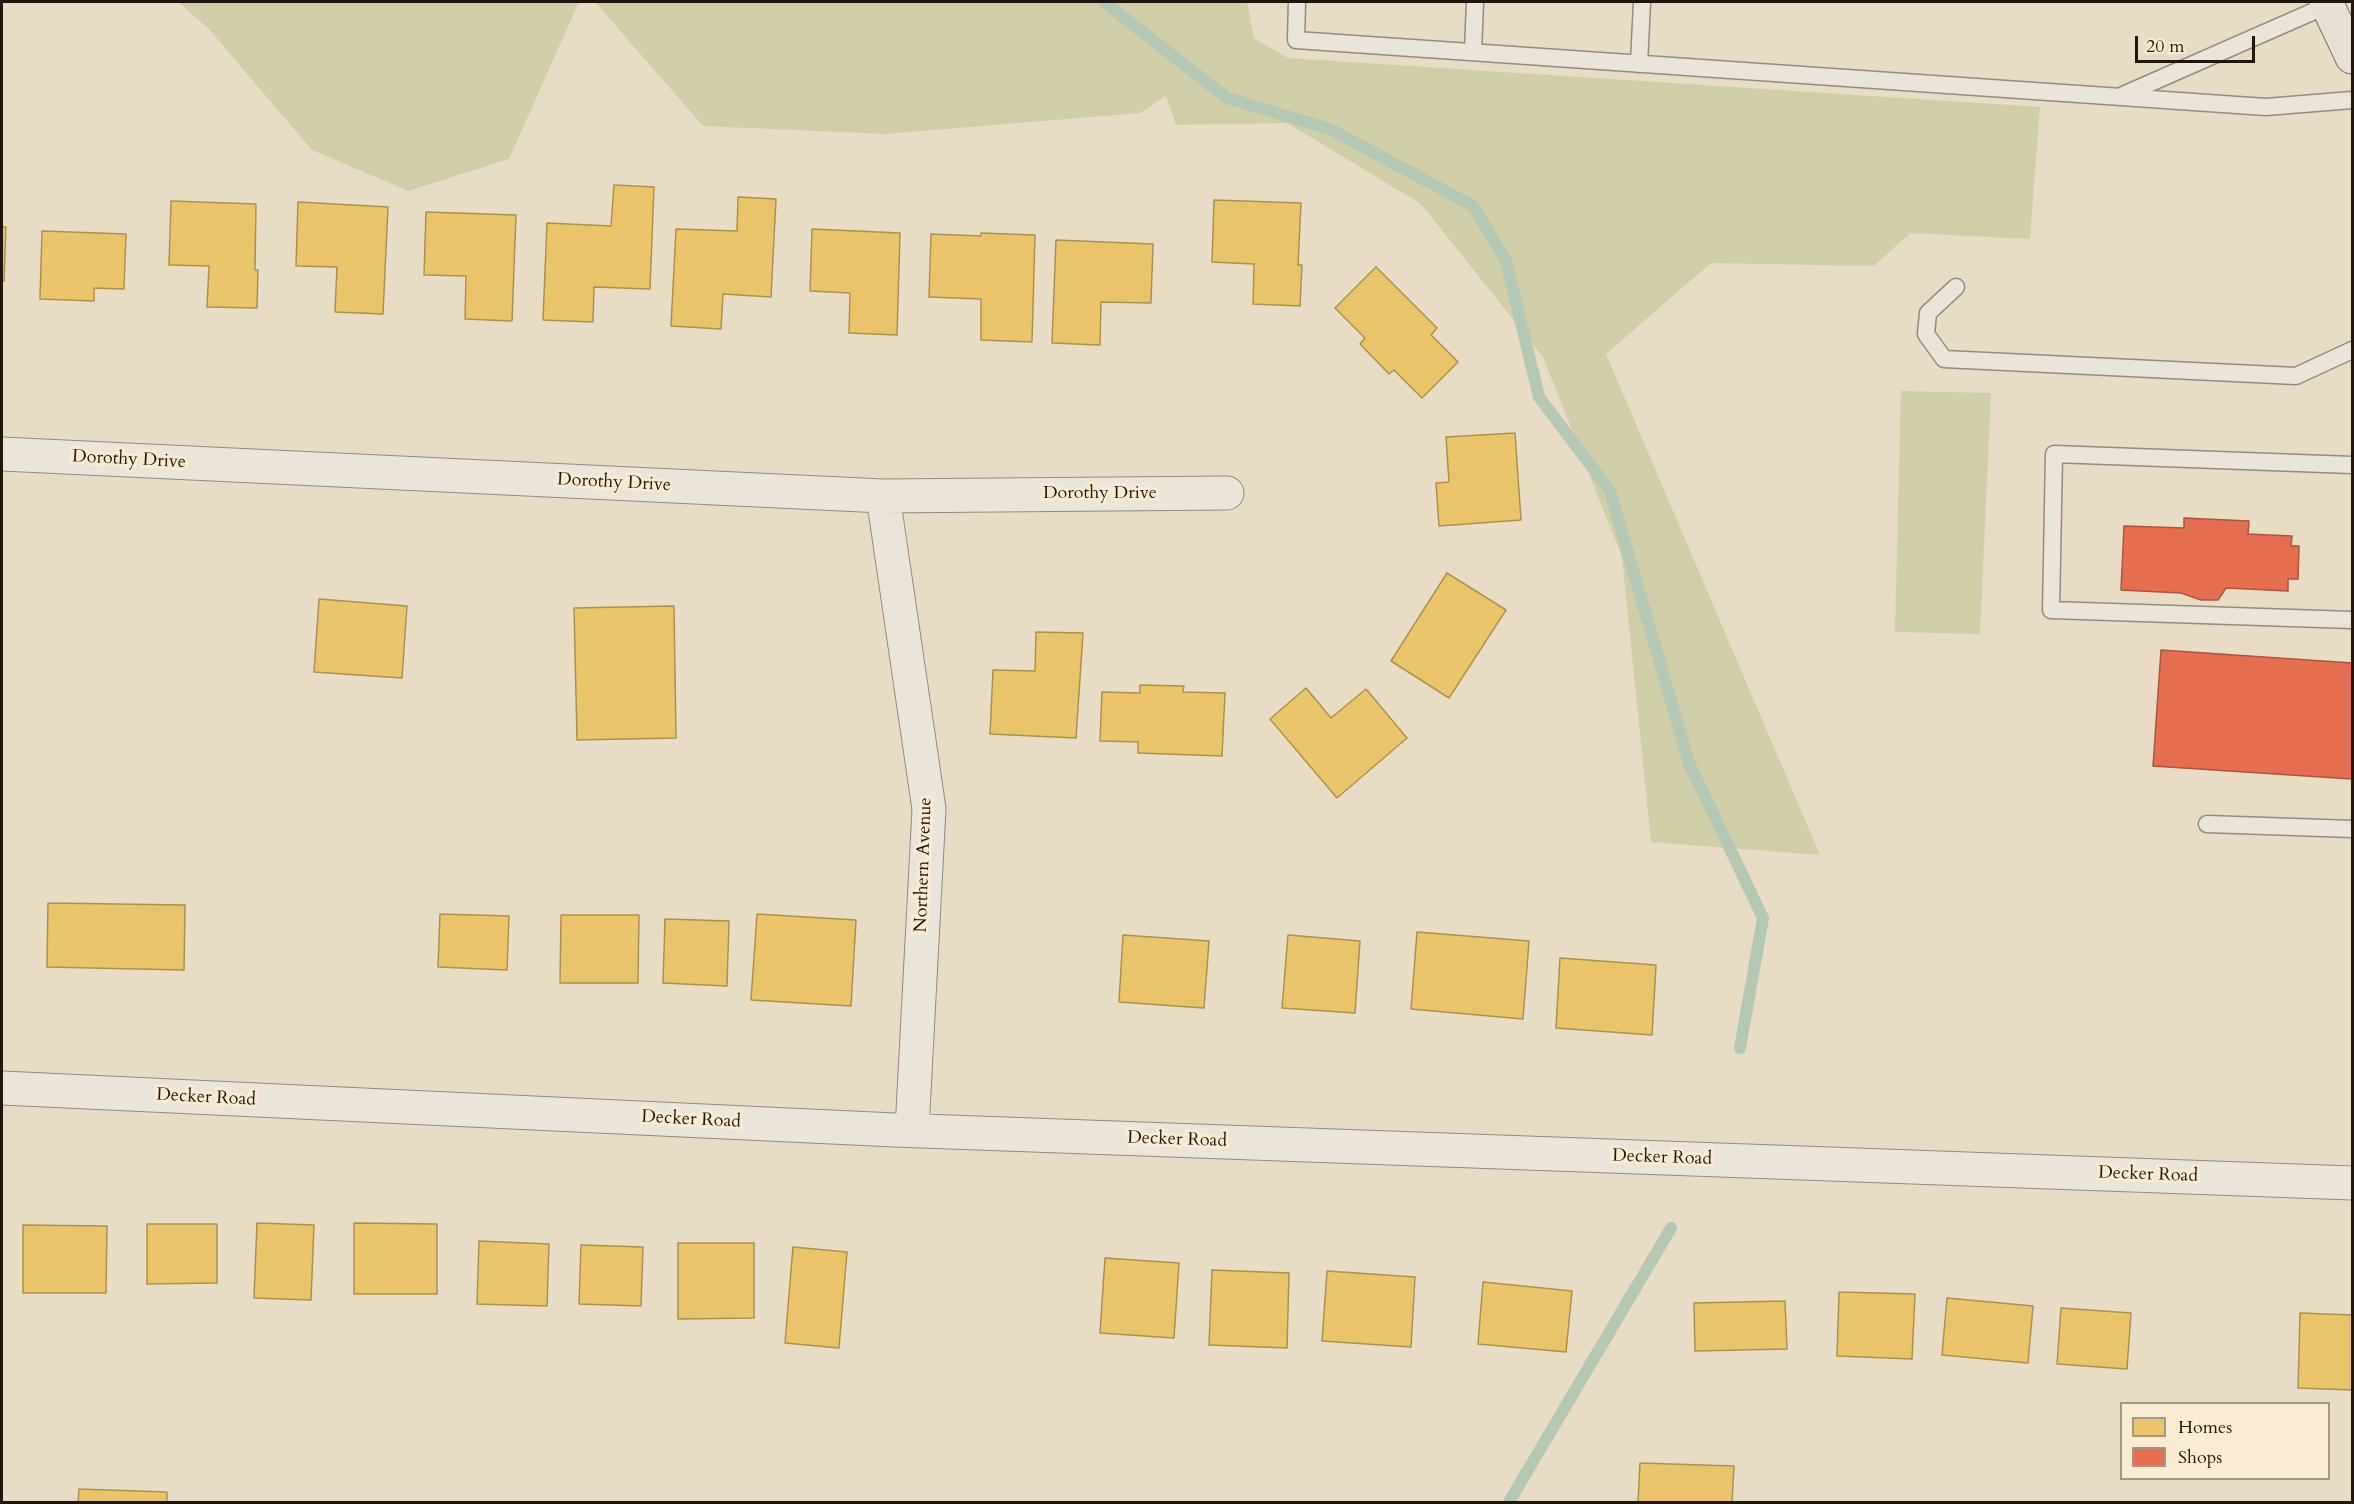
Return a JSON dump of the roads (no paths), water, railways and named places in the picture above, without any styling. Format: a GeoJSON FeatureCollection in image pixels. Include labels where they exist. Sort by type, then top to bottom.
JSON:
{"type":"FeatureCollection","features":[{"type":"Feature","properties":{"kind":"main road"},"geometry":{"type":"LineString","coordinates":[[2327,3],[2351,49]]}},
{"type":"Feature","properties":{"kind":"street","name":"Dorothy Drive"},"geometry":{"type":"LineString","coordinates":[[2,454],[883,496],[1227,493]]}},
{"type":"Feature","properties":{"kind":"street","name":"Northern Avenue"},"geometry":{"type":"LineString","coordinates":[[883,496],[929,809],[912,1130]]}},
{"type":"Feature","properties":{"kind":"street","name":"Decker Road"},"geometry":{"type":"LineString","coordinates":[[2,1088],[912,1130],[2352,1183]]}},
{"type":"Feature","properties":{"kind":"lane"},"geometry":{"type":"LineString","coordinates":[[1297,2],[1296,40],[2266,107],[2352,100]]}},
{"type":"Feature","properties":{"kind":"lane"},"geometry":{"type":"LineString","coordinates":[[1473,52],[1475,2]]}},
{"type":"Feature","properties":{"kind":"lane"},"geometry":{"type":"LineString","coordinates":[[1638,64],[1642,2]]}},
{"type":"Feature","properties":{"kind":"lane"},"geometry":{"type":"LineString","coordinates":[[2119,97],[2327,3]]}},
{"type":"Feature","properties":{"kind":"lane"},"geometry":{"type":"LineString","coordinates":[[1956,287],[1928,313],[1926,334],[1944,359],[2296,375],[2352,350]]}},
{"type":"Feature","properties":{"kind":"lane"},"geometry":{"type":"LineString","coordinates":[[2352,465],[2054,454],[2051,610],[2352,620]]}},
{"type":"Feature","properties":{"kind":"lane"},"geometry":{"type":"LineString","coordinates":[[2207,824],[2352,829]]}},
{"type":"Feature","properties":{"kind":"waterway"},"geometry":{"type":"LineString","coordinates":[[1104,2],[1227,98],[1330,129],[1473,206],[1506,261],[1539,397],[1610,491],[1689,763],[1763,918],[1740,1048]]}},
{"type":"Feature","properties":{"kind":"waterway"},"geometry":{"type":"LineString","coordinates":[[1509,1502],[1671,1228]]}}]}
